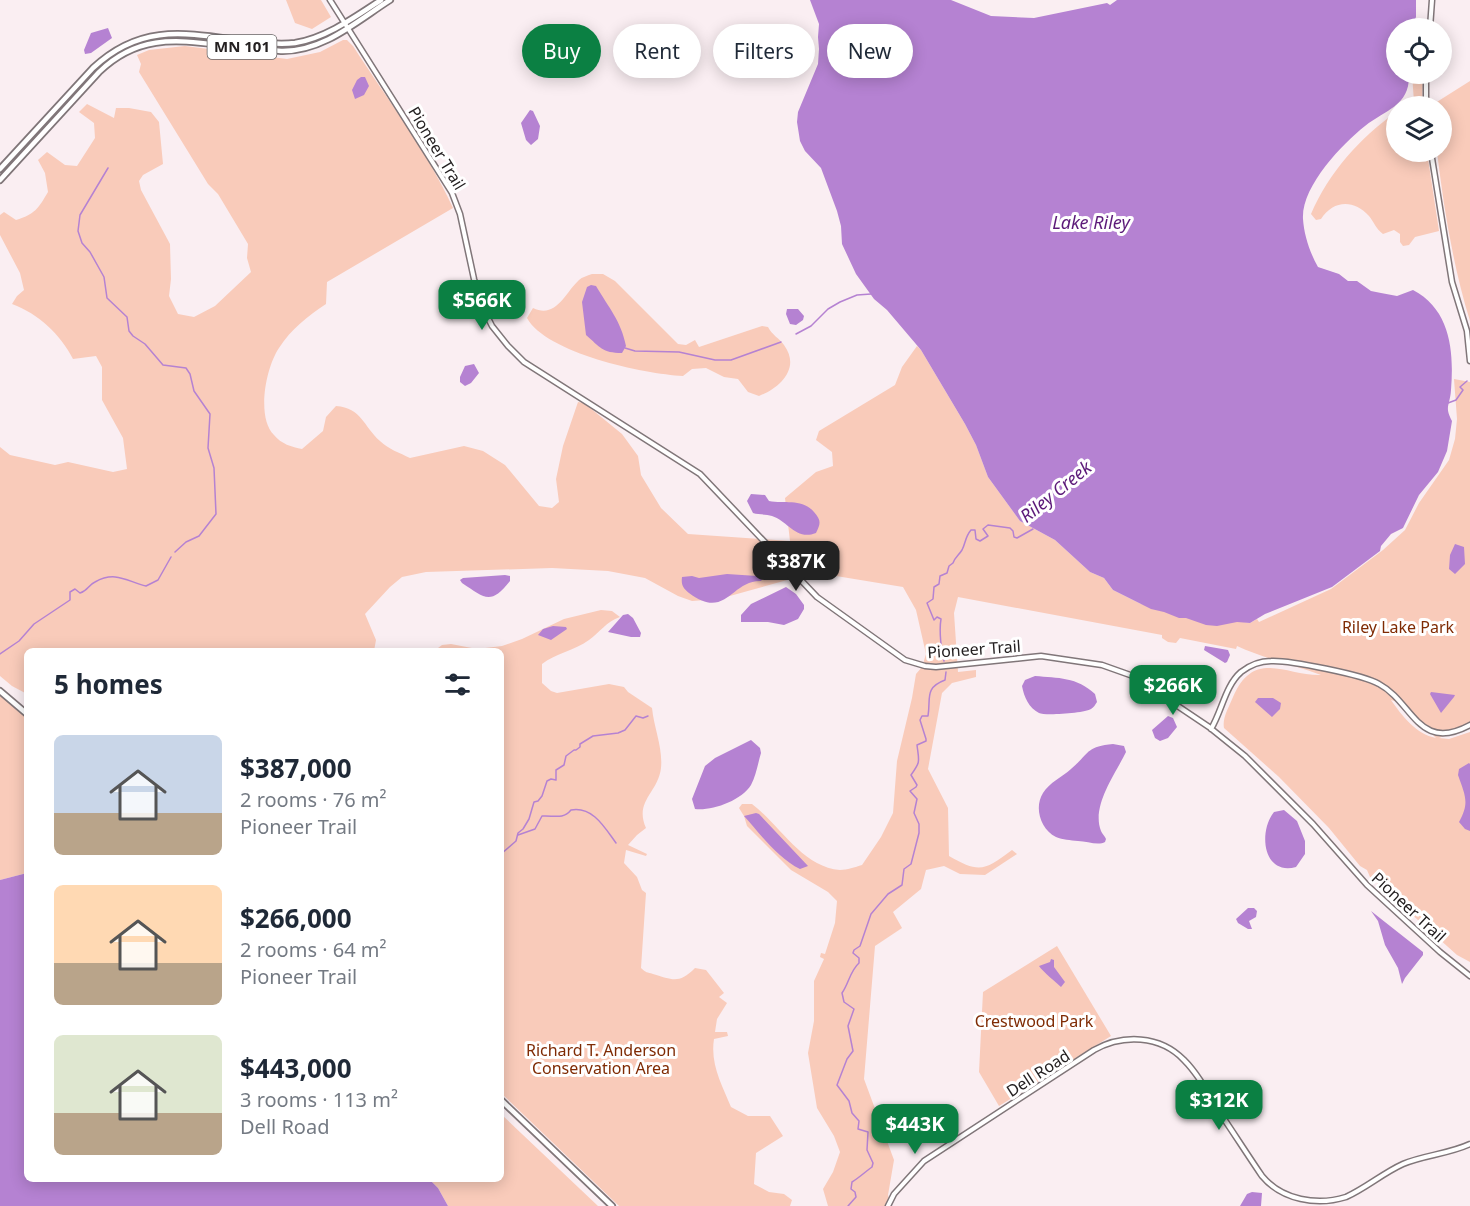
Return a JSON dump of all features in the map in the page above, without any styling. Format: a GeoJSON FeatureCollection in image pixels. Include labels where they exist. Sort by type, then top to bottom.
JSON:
{"type":"FeatureCollection","features":[{"type":"Feature","properties":{"kind":"main road","name":"Pioneer Trail"},"geometry":{"type":"LineString","coordinates":[[330,0],[452,194],[460,214],[478,292],[492,326],[524,362],[700,474],[817,597],[897,655],[915,664],[936,667],[1041,656],[1113,668],[1133,676],[1211,729],[1245,756],[1295,806],[1367,885],[1440,952],[1470,976]]}},
{"type":"Feature","properties":{"kind":"main road"},"geometry":{"type":"LineString","coordinates":[[345,22],[381,0]]}},
{"type":"Feature","properties":{"kind":"main road","name":"MN 101"},"geometry":{"type":"LineString","coordinates":[[0,180],[99,72],[119,56],[135,48],[159,41],[181,40],[290,51],[318,44],[349,28],[390,0]]}},
{"type":"Feature","properties":{"kind":"main road"},"geometry":{"type":"LineString","coordinates":[[1431,18],[1432,0]]}},
{"type":"Feature","properties":{"kind":"main road","name":"MN 101"},"geometry":{"type":"LineString","coordinates":[[0,169],[93,68],[109,54],[128,43],[147,36],[179,33],[273,44],[287,43],[316,37],[345,22]]}},
{"type":"Feature","properties":{"kind":"main road"},"geometry":{"type":"LineString","coordinates":[[1433,162],[1452,282],[1467,331],[1470,361]]}},
{"type":"Feature","properties":{"kind":"main road"},"geometry":{"type":"LineString","coordinates":[[1211,729],[1233,681],[1240,673],[1258,663],[1273,661],[1362,677],[1378,683],[1392,693],[1416,722],[1431,730],[1448,733],[1470,725]]}},
{"type":"Feature","properties":{"kind":"main road"},"geometry":{"type":"LineString","coordinates":[[0,691],[24,711]]}},
{"type":"Feature","properties":{"kind":"main road","name":"Dell Road"},"geometry":{"type":"LineString","coordinates":[[888,1206],[894,1194],[924,1161],[1094,1050],[1126,1039],[1142,1039],[1159,1044],[1184,1060],[1262,1176],[1279,1191],[1294,1199],[1321,1203],[1338,1200],[1406,1162],[1470,1144]]}},
{"type":"Feature","properties":{"kind":"main road"},"geometry":{"type":"LineString","coordinates":[[504,1103],[612,1206]]}},
{"type":"Feature","properties":{"kind":"green space"},"geometry":{"type":"Polygon","coordinates":[[[286,0],[321,0],[331,17],[312,29],[295,23],[286,0]]]}},
{"type":"Feature","properties":{"kind":"green space","name":"Riley Lake Park"},"geometry":{"type":"Polygon","coordinates":[[[347,40],[419,146],[453,208],[327,282],[326,304],[300,323],[279,348],[267,379],[265,416],[277,438],[294,447],[302,449],[323,431],[326,417],[336,406],[345,407],[357,414],[383,444],[410,458],[464,446],[483,451],[505,465],[539,506],[552,508],[559,502],[556,479],[563,446],[578,402],[584,403],[622,434],[638,456],[641,475],[661,508],[688,534],[790,541],[785,498],[816,472],[833,466],[832,452],[816,440],[819,431],[895,385],[902,367],[917,346],[965,424],[988,477],[1020,521],[1055,540],[1090,572],[1104,578],[1113,590],[1141,604],[1250,623],[1257,619],[1259,622],[1331,589],[1383,550],[1405,530],[1419,503],[1449,460],[1455,439],[1457,419],[1454,379],[1470,382],[1470,725],[1439,738],[1449,739],[1470,732],[1470,962],[1457,955],[1370,877],[1367,870],[1360,866],[1329,828],[1279,777],[1224,728],[1225,716],[1233,697],[1241,682],[1251,673],[1272,668],[1321,675],[1237,646],[1236,649],[1180,638],[1176,643],[1168,642],[1162,638],[1162,635],[958,597],[954,613],[958,672],[976,670],[976,677],[952,683],[942,693],[928,769],[948,808],[949,856],[968,865],[982,867],[995,862],[1012,850],[1017,854],[985,875],[960,874],[944,866],[926,870],[921,889],[893,912],[902,928],[875,946],[864,1079],[894,1160],[888,1195],[891,1206],[828,1206],[823,1189],[833,1172],[840,1152],[834,1136],[817,1108],[808,1053],[814,1021],[814,981],[824,959],[820,957],[821,953],[825,954],[835,923],[837,901],[828,892],[791,870],[747,826],[739,808],[742,804],[752,804],[792,844],[826,867],[843,870],[862,865],[881,837],[893,813],[897,761],[916,674],[922,667],[926,654],[916,610],[903,587],[836,576],[805,575],[719,599],[692,601],[645,578],[608,571],[552,568],[426,572],[402,577],[365,614],[376,640],[375,648],[24,648],[24,692],[12,686],[0,676],[0,447],[10,455],[55,465],[68,462],[113,472],[127,469],[123,438],[102,400],[102,367],[96,356],[73,359],[62,341],[48,326],[31,313],[12,304],[24,290],[20,273],[0,235],[0,215],[4,212],[16,220],[32,213],[38,207],[48,192],[45,173],[38,160],[47,152],[65,165],[77,166],[95,138],[94,123],[79,112],[87,104],[114,118],[116,108],[151,112],[159,122],[163,164],[143,175],[139,181],[141,190],[170,244],[169,296],[178,314],[194,317],[215,306],[251,272],[247,258],[248,244],[139,72],[141,64],[137,55],[149,50],[185,46],[287,59],[320,52],[347,40]],[[1391,700],[1416,728],[1436,738],[1401,703],[1391,700]]]}},
{"type":"Feature","properties":{"kind":"green space"},"geometry":{"type":"Polygon","coordinates":[[[1470,81],[1470,321],[1454,258],[1438,162],[1452,162],[1452,96],[1446,96],[1470,81]]]}},
{"type":"Feature","properties":{"kind":"green space"},"geometry":{"type":"Polygon","coordinates":[[[1413,84],[1423,84],[1422,96],[1414,96],[1413,84]]]}},
{"type":"Feature","properties":{"kind":"green space"},"geometry":{"type":"Polygon","coordinates":[[[1386,120],[1386,162],[1429,162],[1439,231],[1415,237],[1409,245],[1403,246],[1400,242],[1400,234],[1394,230],[1383,234],[1363,210],[1350,204],[1331,208],[1321,219],[1316,220],[1311,214],[1336,170],[1386,120]]]}},
{"type":"Feature","properties":{"kind":"green space"},"geometry":{"type":"Polygon","coordinates":[[[592,274],[603,274],[615,281],[678,344],[686,345],[695,340],[699,347],[762,326],[768,327],[789,353],[790,362],[786,376],[774,388],[759,396],[748,392],[738,379],[724,377],[706,368],[692,369],[683,376],[622,366],[574,351],[554,342],[527,318],[533,308],[548,310],[554,307],[579,280],[592,274]]]}},
{"type":"Feature","properties":{"kind":"green space","name":"Richard T. Anderson Conservation Area"},"geometry":{"type":"Polygon","coordinates":[[[601,610],[612,611],[620,617],[607,624],[583,644],[542,664],[542,683],[557,693],[609,684],[624,687],[652,708],[661,753],[661,768],[643,811],[646,828],[628,845],[647,854],[646,856],[626,850],[624,863],[637,877],[642,890],[646,893],[641,968],[648,973],[676,979],[684,977],[695,968],[706,970],[724,993],[719,997],[727,1003],[717,1019],[715,1032],[727,1032],[728,1036],[714,1039],[714,1057],[718,1074],[731,1107],[748,1116],[770,1116],[783,1136],[756,1153],[754,1184],[769,1192],[784,1194],[792,1200],[790,1206],[619,1206],[504,1096],[504,648],[485,648],[502,646],[522,639],[564,619],[601,610]]]}},
{"type":"Feature","properties":{"kind":"green space","name":"Richard T. Anderson Conservation Area"},"geometry":{"type":"Polygon","coordinates":[[[451,644],[472,648],[438,648],[451,644]]]}},
{"type":"Feature","properties":{"kind":"green space"},"geometry":{"type":"Polygon","coordinates":[[[0,691],[24,711],[24,874],[0,880],[0,691]]]}},
{"type":"Feature","properties":{"kind":"green space","name":"Crestwood Park"},"geometry":{"type":"Polygon","coordinates":[[[1057,946],[1111,1036],[999,1106],[979,1072],[983,992],[1057,946]]]}},
{"type":"Feature","properties":{"kind":"green space"},"geometry":{"type":"Polygon","coordinates":[[[504,1117],[598,1206],[448,1206],[432,1182],[504,1182],[504,1117]]]}},
{"type":"Feature","properties":{"kind":"water","name":"Lake Riley"},"geometry":{"type":"Polygon","coordinates":[[[810,0],[951,0],[991,16],[1034,18],[1107,3],[1110,5],[1117,0],[1416,0],[1416,18],[1386,18],[1386,84],[1408,84],[1406,93],[1404,96],[1386,96],[1386,112],[1356,134],[1325,167],[1309,194],[1304,207],[1303,219],[1308,244],[1318,267],[1339,274],[1348,281],[1357,281],[1371,291],[1397,296],[1413,290],[1426,298],[1443,320],[1452,361],[1448,409],[1452,421],[1447,451],[1438,472],[1419,495],[1403,528],[1391,534],[1381,546],[1380,551],[1332,587],[1265,614],[1250,623],[1237,622],[1217,626],[1151,609],[1113,590],[1104,578],[1090,572],[1055,540],[1020,521],[988,477],[965,424],[921,350],[887,310],[874,299],[856,274],[842,244],[837,211],[821,168],[805,151],[800,141],[798,112],[812,78],[815,78],[818,64],[819,24],[810,0]]]}},
{"type":"Feature","properties":{"kind":"water"},"geometry":{"type":"Polygon","coordinates":[[[108,28],[112,38],[91,53],[85,54],[84,50],[91,33],[108,28]]]}},
{"type":"Feature","properties":{"kind":"water"},"geometry":{"type":"Polygon","coordinates":[[[361,77],[365,77],[369,86],[364,95],[355,99],[352,90],[361,77]]]}},
{"type":"Feature","properties":{"kind":"water"},"geometry":{"type":"Polygon","coordinates":[[[530,110],[533,111],[540,126],[538,139],[531,145],[526,140],[521,123],[530,110]]]}},
{"type":"Feature","properties":{"kind":"water"},"geometry":{"type":"Polygon","coordinates":[[[596,286],[618,322],[626,346],[622,353],[615,353],[598,346],[586,335],[582,302],[587,287],[596,286]]]}},
{"type":"Feature","properties":{"kind":"water"},"geometry":{"type":"Polygon","coordinates":[[[787,309],[798,309],[804,316],[803,320],[796,325],[790,324],[786,314],[787,309]]]}},
{"type":"Feature","properties":{"kind":"water"},"geometry":{"type":"Polygon","coordinates":[[[474,364],[479,373],[471,383],[465,386],[460,382],[460,377],[465,366],[474,364]]]}},
{"type":"Feature","properties":{"kind":"water"},"geometry":{"type":"Polygon","coordinates":[[[751,494],[765,495],[769,501],[799,503],[809,508],[819,520],[816,533],[803,534],[778,518],[753,513],[747,501],[751,494]]]}},
{"type":"Feature","properties":{"kind":"water"},"geometry":{"type":"Polygon","coordinates":[[[1455,544],[1464,547],[1465,564],[1455,574],[1449,569],[1450,555],[1455,544]]]}},
{"type":"Feature","properties":{"kind":"water"},"geometry":{"type":"Polygon","coordinates":[[[763,568],[768,573],[761,581],[742,586],[728,597],[712,603],[689,593],[682,584],[682,577],[699,578],[727,574],[757,576],[763,568]]]}},
{"type":"Feature","properties":{"kind":"water"},"geometry":{"type":"Polygon","coordinates":[[[510,576],[510,581],[492,597],[482,596],[460,580],[463,578],[510,576]]]}},
{"type":"Feature","properties":{"kind":"water"},"geometry":{"type":"Polygon","coordinates":[[[786,587],[796,594],[804,605],[798,619],[784,625],[768,622],[741,622],[741,615],[751,604],[786,587]]]}},
{"type":"Feature","properties":{"kind":"water"},"geometry":{"type":"Polygon","coordinates":[[[628,614],[633,618],[641,633],[640,637],[608,632],[623,615],[628,614]]]}},
{"type":"Feature","properties":{"kind":"water"},"geometry":{"type":"Polygon","coordinates":[[[553,626],[567,629],[551,640],[538,635],[543,629],[553,626]]]}},
{"type":"Feature","properties":{"kind":"water"},"geometry":{"type":"Polygon","coordinates":[[[1205,646],[1228,650],[1230,655],[1227,662],[1225,663],[1204,650],[1205,646]]]}},
{"type":"Feature","properties":{"kind":"water"},"geometry":{"type":"Polygon","coordinates":[[[1035,676],[1074,681],[1095,694],[1097,702],[1091,709],[1081,712],[1039,713],[1027,702],[1022,686],[1025,680],[1035,676]]]}},
{"type":"Feature","properties":{"kind":"water"},"geometry":{"type":"Polygon","coordinates":[[[1431,692],[1455,695],[1441,713],[1431,692]]]}},
{"type":"Feature","properties":{"kind":"water"},"geometry":{"type":"Polygon","coordinates":[[[1258,698],[1273,698],[1281,703],[1280,709],[1272,717],[1255,702],[1258,698]]]}},
{"type":"Feature","properties":{"kind":"water"},"geometry":{"type":"Polygon","coordinates":[[[1168,716],[1173,718],[1177,727],[1168,738],[1160,741],[1155,738],[1152,730],[1168,716]]]}},
{"type":"Feature","properties":{"kind":"water"},"geometry":{"type":"Polygon","coordinates":[[[751,740],[760,748],[761,753],[751,785],[740,796],[726,804],[695,809],[692,799],[705,766],[715,758],[751,740]]]}},
{"type":"Feature","properties":{"kind":"water"},"geometry":{"type":"Polygon","coordinates":[[[1113,744],[1124,746],[1126,752],[1106,790],[1099,811],[1099,821],[1105,842],[1096,843],[1056,837],[1046,829],[1040,817],[1039,805],[1043,793],[1092,749],[1113,744]]]}},
{"type":"Feature","properties":{"kind":"water"},"geometry":{"type":"Polygon","coordinates":[[[1469,763],[1470,831],[1459,822],[1465,804],[1458,775],[1459,769],[1469,763]]]}},
{"type":"Feature","properties":{"kind":"water"},"geometry":{"type":"Polygon","coordinates":[[[1284,810],[1297,821],[1305,841],[1305,854],[1296,867],[1285,868],[1276,865],[1270,859],[1265,841],[1269,820],[1274,812],[1284,810]]]}},
{"type":"Feature","properties":{"kind":"water"},"geometry":{"type":"Polygon","coordinates":[[[756,813],[808,866],[800,869],[770,846],[744,816],[756,813]]]}},
{"type":"Feature","properties":{"kind":"water"},"geometry":{"type":"Polygon","coordinates":[[[24,874],[24,1182],[432,1182],[448,1206],[0,1206],[0,880],[24,874]]]}},
{"type":"Feature","properties":{"kind":"water"},"geometry":{"type":"Polygon","coordinates":[[[1248,908],[1254,908],[1257,911],[1256,917],[1249,921],[1252,929],[1238,923],[1236,919],[1248,908]]]}},
{"type":"Feature","properties":{"kind":"water"},"geometry":{"type":"Polygon","coordinates":[[[1371,911],[1423,952],[1402,984],[1398,968],[1385,945],[1378,921],[1371,911]]]}},
{"type":"Feature","properties":{"kind":"water"},"geometry":{"type":"Polygon","coordinates":[[[1051,959],[1054,960],[1054,967],[1065,982],[1061,987],[1039,966],[1050,962],[1051,959]]]}},
{"type":"Feature","properties":{"kind":"water"},"geometry":{"type":"Polygon","coordinates":[[[1262,1193],[1261,1206],[1240,1206],[1247,1194],[1262,1193]]]}},
{"type":"Feature","properties":{"kind":"waterway"},"geometry":{"type":"LineString","coordinates":[[108,168],[80,215],[78,231],[82,243],[90,252],[104,277],[107,298],[127,317],[129,331],[145,344],[163,365],[186,368],[190,374],[194,391],[210,414],[208,448],[214,468],[216,514],[199,536],[186,542],[175,552]]}},
{"type":"Feature","properties":{"kind":"waterway"},"geometry":{"type":"LineString","coordinates":[[796,334],[811,326],[828,309],[840,302],[857,295],[871,294]]}},
{"type":"Feature","properties":{"kind":"waterway"},"geometry":{"type":"LineString","coordinates":[[625,348],[635,351],[679,352],[715,360],[731,360],[781,342]]}},
{"type":"Feature","properties":{"kind":"waterway","name":"Riley Creek"},"geometry":{"type":"LineString","coordinates":[[1448,403],[1456,400],[1463,390],[1460,387],[1467,381]]}},
{"type":"Feature","properties":{"kind":"waterway","name":"Riley Creek"},"geometry":{"type":"LineString","coordinates":[[944,661],[941,619],[937,617],[934,620],[927,603],[933,599],[934,587],[939,584],[940,576],[947,573],[949,566],[962,550],[971,530],[975,530],[976,539],[980,541],[988,536],[983,529],[988,525],[1010,528],[1014,537],[1017,538],[1033,529]]}},
{"type":"Feature","properties":{"kind":"waterway"},"geometry":{"type":"LineString","coordinates":[[0,654],[19,641],[34,624],[70,600],[70,592],[75,589],[80,593],[83,592],[93,583],[109,577],[122,578],[146,586],[158,580],[171,557]]}},
{"type":"Feature","properties":{"kind":"waterway","name":"Riley Creek"},"geometry":{"type":"LineString","coordinates":[[848,1206],[856,1197],[855,1192],[851,1189],[852,1182],[872,1167],[873,1163],[867,1150],[868,1132],[858,1129],[859,1121],[852,1113],[849,1101],[837,1085],[847,1059],[853,1051],[848,1026],[854,1009],[844,1002],[842,993],[859,963],[859,958],[853,953],[860,946],[871,914],[888,894],[902,885],[904,869],[911,864],[919,833],[919,824],[914,813],[917,799],[910,791],[917,785],[911,775],[918,761],[917,745],[926,741],[920,720],[922,716],[928,716],[931,690],[945,680],[946,672]]}},
{"type":"Feature","properties":{"kind":"waterway"},"geometry":{"type":"LineString","coordinates":[[504,851],[516,841],[518,833],[529,819],[534,802],[542,796],[547,781],[556,780],[556,770],[564,765],[566,756],[593,736],[618,733],[625,730],[636,716],[643,718],[648,716]]}},
{"type":"Feature","properties":{"kind":"waterway"},"geometry":{"type":"LineString","coordinates":[[518,835],[535,829],[542,816],[561,816],[571,810],[579,810],[586,811],[598,819],[616,843]]}}]}
